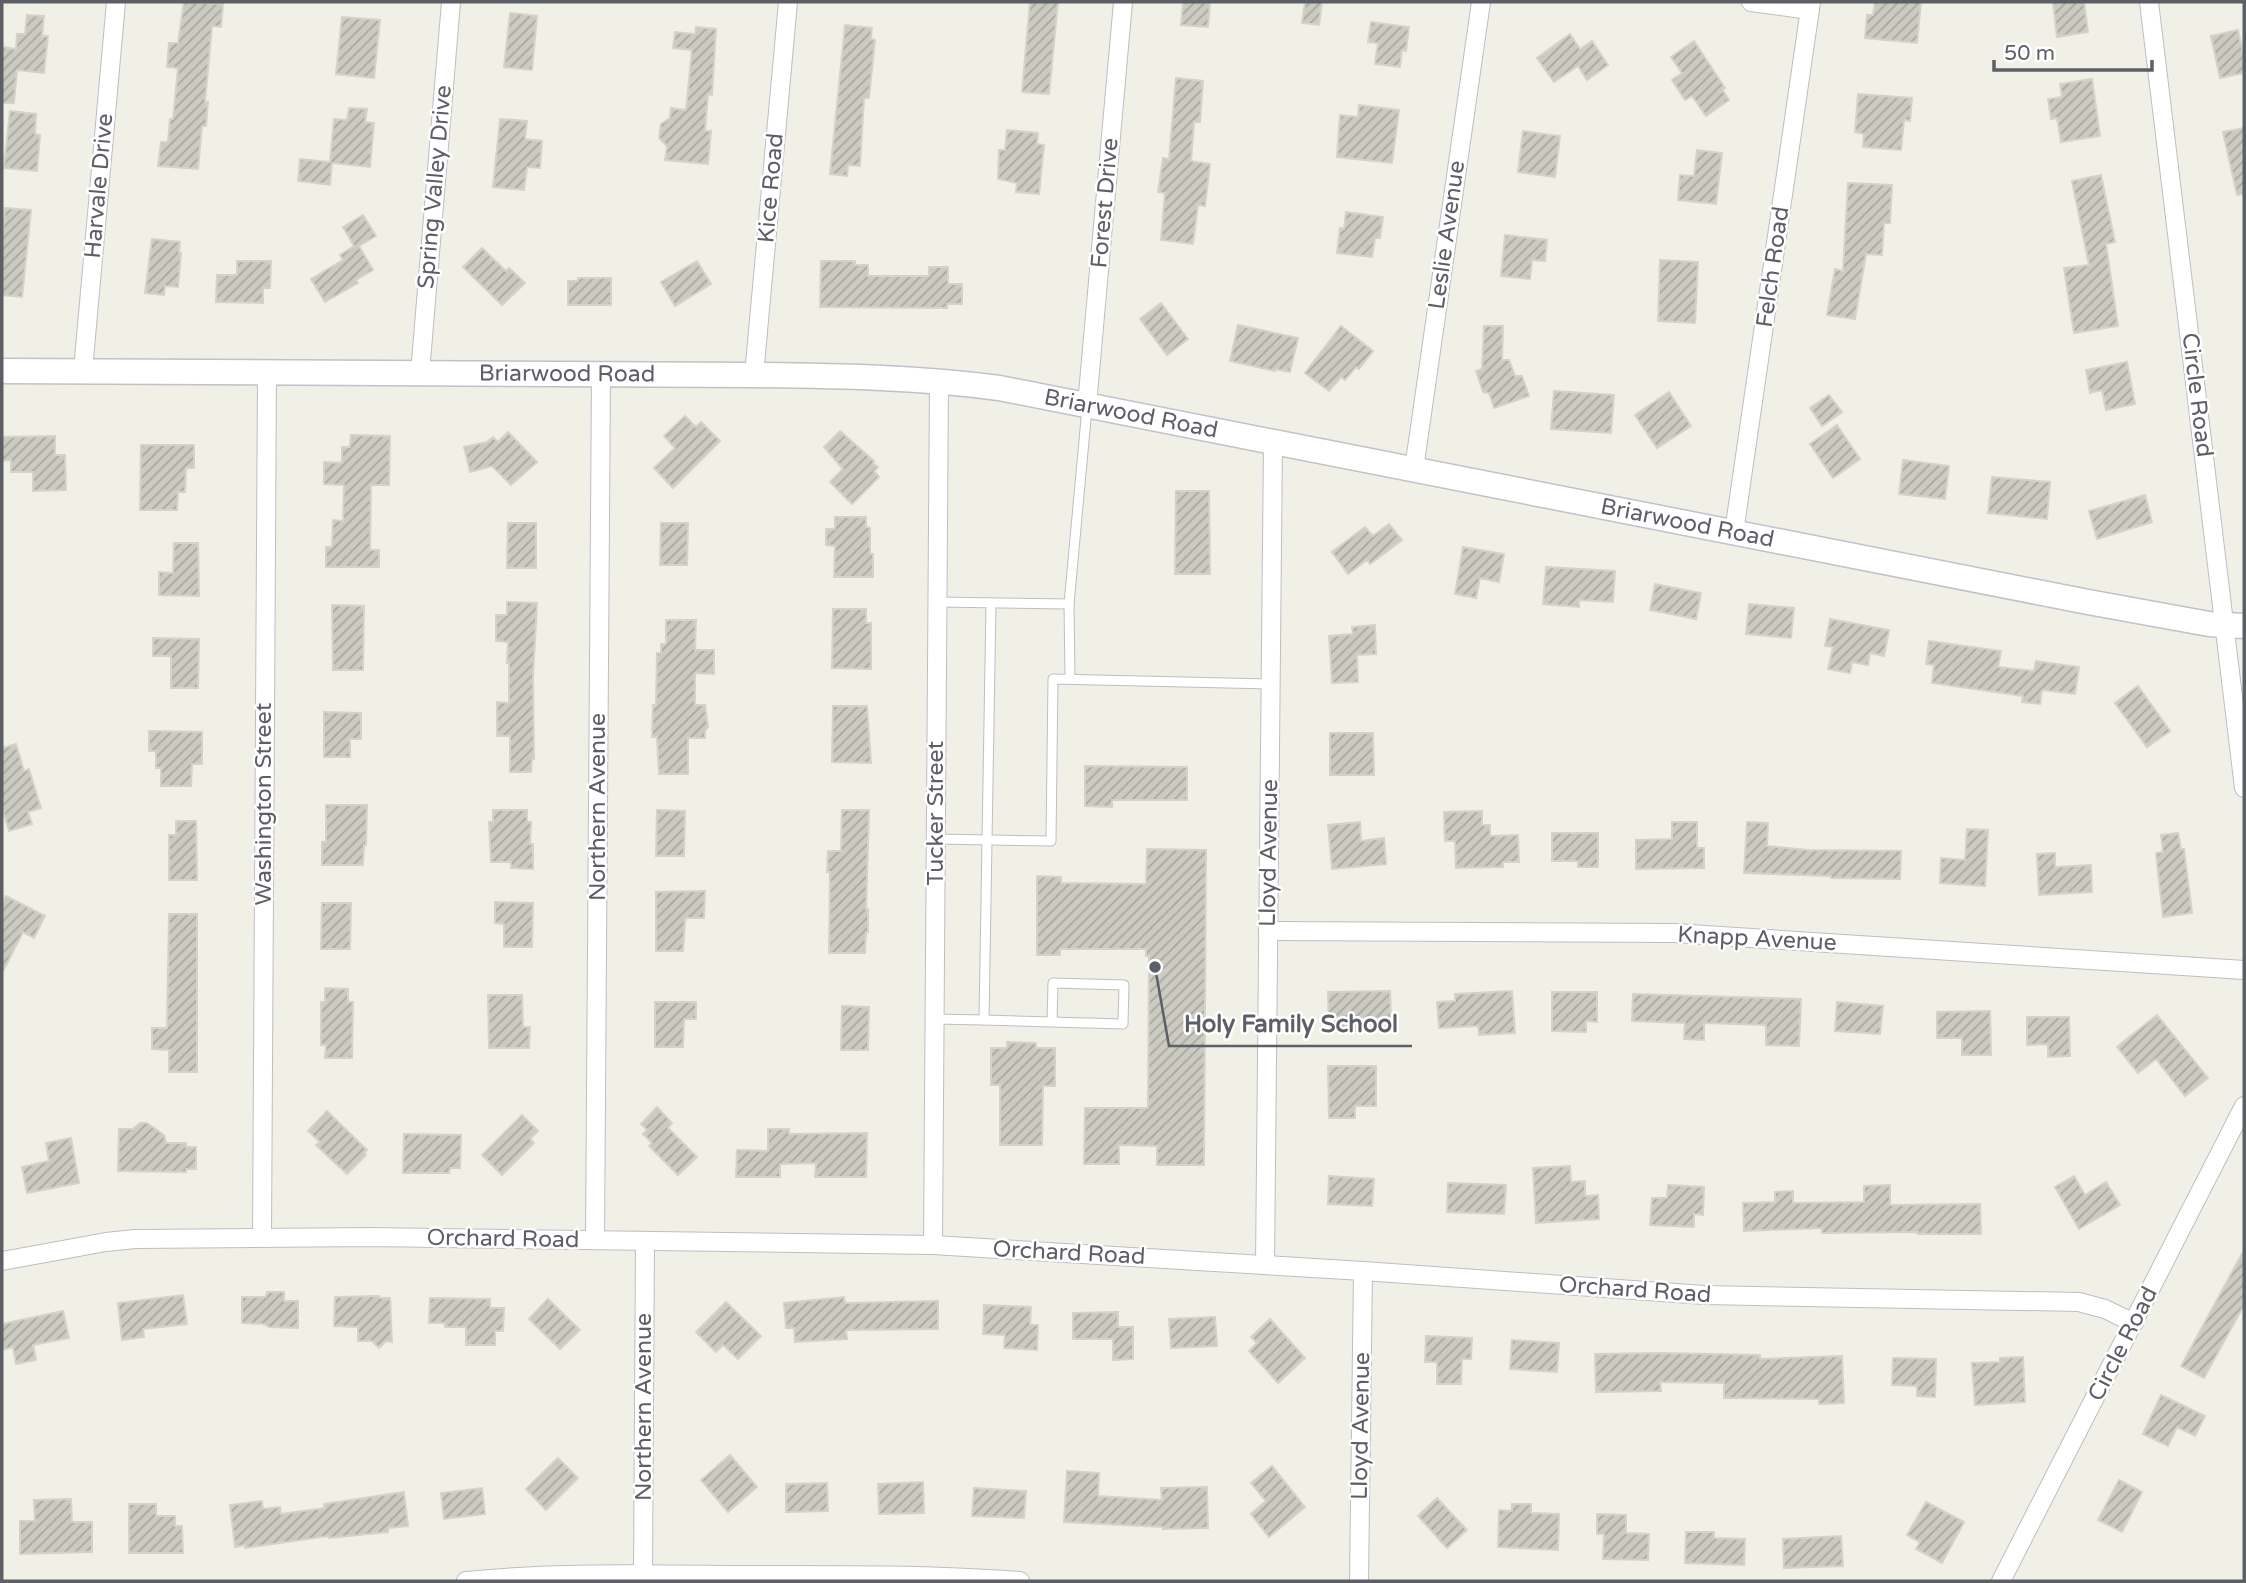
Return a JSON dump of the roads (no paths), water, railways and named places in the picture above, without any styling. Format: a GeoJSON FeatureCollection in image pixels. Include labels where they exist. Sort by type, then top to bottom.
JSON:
{"type":"FeatureCollection","features":[{"type":"Feature","properties":{"kind":"street","name":"Harvale Drive"},"geometry":{"type":"LineString","coordinates":[[83,370],[116,2]]}},
{"type":"Feature","properties":{"kind":"street","name":"Spring Valley Drive"},"geometry":{"type":"LineString","coordinates":[[420,373],[451,2]]}},
{"type":"Feature","properties":{"kind":"street","name":"Kice Road"},"geometry":{"type":"LineString","coordinates":[[754,375],[788,2]]}},
{"type":"Feature","properties":{"kind":"street","name":"Forest Drive"},"geometry":{"type":"LineString","coordinates":[[1087,405],[1123,2]]}},
{"type":"Feature","properties":{"kind":"street","name":"Leslie Avenue"},"geometry":{"type":"LineString","coordinates":[[1413,469],[1481,2]]}},
{"type":"Feature","properties":{"kind":"street"},"geometry":{"type":"LineString","coordinates":[[1751,2],[1811,6]]}},
{"type":"Feature","properties":{"kind":"street","name":"Circle Road"},"geometry":{"type":"LineString","coordinates":[[2149,2],[2235,626],[2244,788]]}},
{"type":"Feature","properties":{"kind":"street","name":"Felch Road"},"geometry":{"type":"LineString","coordinates":[[1734,532],[1811,6]]}},
{"type":"Feature","properties":{"kind":"street","name":"Briarwood Road"},"geometry":{"type":"LineString","coordinates":[[2,371],[874,376],[939,380],[999,388],[1087,405],[2088,602],[2235,626]]}},
{"type":"Feature","properties":{"kind":"street","name":"Washington Street"},"geometry":{"type":"LineString","coordinates":[[262,1237],[267,372]]}},
{"type":"Feature","properties":{"kind":"street","name":"Northern Avenue"},"geometry":{"type":"LineString","coordinates":[[595,1240],[601,374]]}},
{"type":"Feature","properties":{"kind":"street","name":"Tucker Street"},"geometry":{"type":"LineString","coordinates":[[933,1245],[939,380]]}},
{"type":"Feature","properties":{"kind":"street","name":"Lloyd Avenue"},"geometry":{"type":"LineString","coordinates":[[1265,1265],[1273,442]]}},
{"type":"Feature","properties":{"kind":"street","name":"Knapp Avenue"},"geometry":{"type":"LineString","coordinates":[[1268,931],[1674,933],[2244,970]]}},
{"type":"Feature","properties":{"kind":"street","name":"Circle Road"},"geometry":{"type":"LineString","coordinates":[[2001,1581],[2244,1106]]}},
{"type":"Feature","properties":{"kind":"street","name":"Orchard Road"},"geometry":{"type":"LineString","coordinates":[[2,1261],[106,1242],[262,1237],[933,1245],[1704,1295],[2079,1302],[2105,1309],[2134,1323]]}},
{"type":"Feature","properties":{"kind":"street","name":"Northern Avenue"},"geometry":{"type":"LineString","coordinates":[[643,1574],[645,1241]]}},
{"type":"Feature","properties":{"kind":"street","name":"Lloyd Avenue"},"geometry":{"type":"LineString","coordinates":[[1359,1581],[1363,1271]]}},
{"type":"Feature","properties":{"kind":"street"},"geometry":{"type":"LineString","coordinates":[[466,1581],[527,1575],[643,1574],[783,1578],[952,1576],[1020,1581]]}},
{"type":"Feature","properties":{"kind":"lane"},"geometry":{"type":"LineString","coordinates":[[1070,679],[1069,604],[1087,405]]}},
{"type":"Feature","properties":{"kind":"lane"},"geometry":{"type":"LineString","coordinates":[[938,602],[1069,604]]}},
{"type":"Feature","properties":{"kind":"lane"},"geometry":{"type":"LineString","coordinates":[[984,1020],[991,603]]}},
{"type":"Feature","properties":{"kind":"lane"},"geometry":{"type":"LineString","coordinates":[[936,839],[1051,841],[1053,679],[1271,684]]}},
{"type":"Feature","properties":{"kind":"lane"},"geometry":{"type":"LineString","coordinates":[[934,1018],[984,1020],[1052,1022],[1124,1024],[1124,985],[1053,984],[1052,1022]]}},
{"type":"Feature","properties":{"kind":"place","name":"Holy Family School"},"geometry":{"type":"Point","coordinates":[1155,967]}}]}
